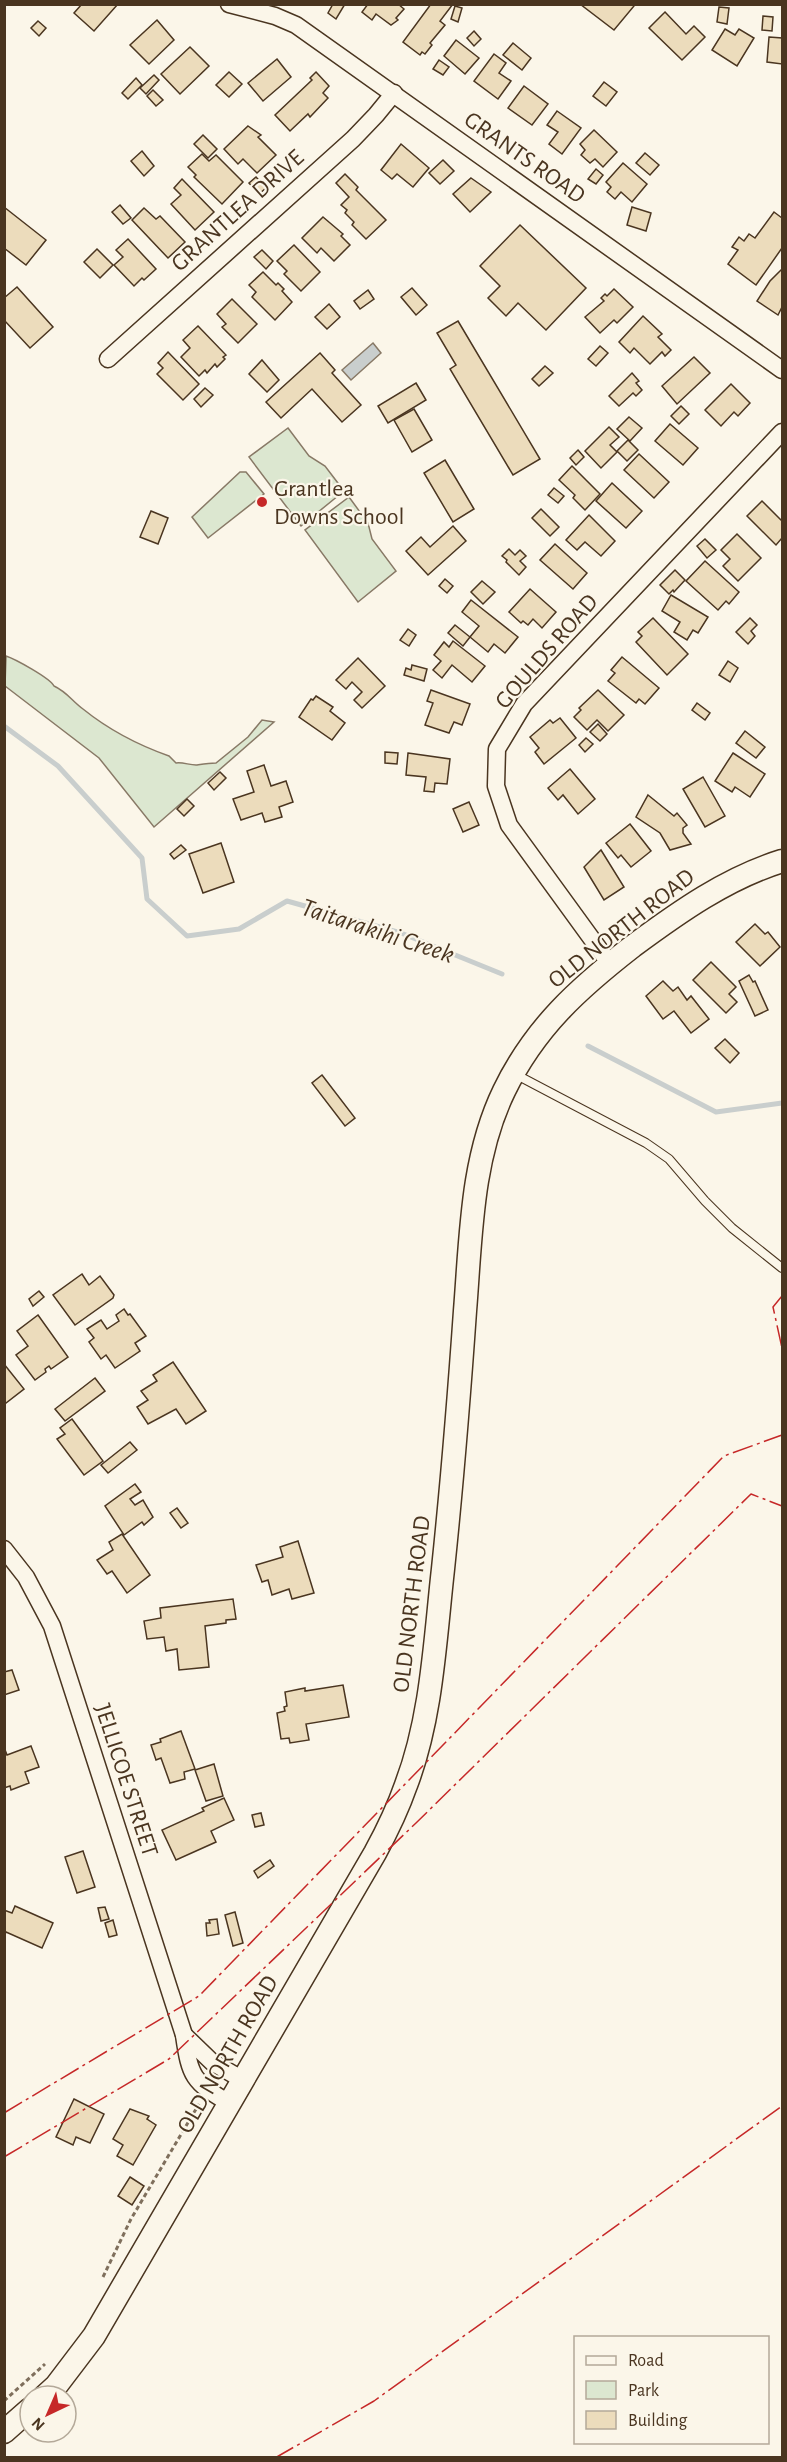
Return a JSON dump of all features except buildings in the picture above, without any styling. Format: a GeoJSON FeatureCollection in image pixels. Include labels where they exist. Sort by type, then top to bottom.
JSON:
{"type":"FeatureCollection","features":[{"type":"Feature","properties":{"kind":"street","name":"GRANTS ROAD"},"geometry":{"type":"LineString","coordinates":[[229,4],[249,7],[296,25],[783,370]]}},
{"type":"Feature","properties":{"kind":"street","name":"GRANTLEA DRIVE"},"geometry":{"type":"LineString","coordinates":[[108,359],[365,128],[394,93]]}},
{"type":"Feature","properties":{"kind":"street","name":"GOULDS ROAD"},"geometry":{"type":"LineString","coordinates":[[610,964],[509,825],[496,786],[497,749],[524,704],[783,432]]}},
{"type":"Feature","properties":{"kind":"street","name":"OLD NORTH ROAD"},"geometry":{"type":"LineString","coordinates":[[58,2384],[94,2336],[230,2103],[387,1830],[407,1782],[421,1731],[434,1650],[454,1462],[474,1200],[495,1111],[513,1073],[539,1032],[560,1008],[610,964],[668,920],[716,889],[783,861]]}},
{"type":"Feature","properties":{"kind":"street","name":"JELLICOE STREET"},"geometry":{"type":"LineString","coordinates":[[4,1549],[26,1577],[52,1626],[184,2035],[188,2065],[194,2078],[205,2089],[230,2103]]}},
{"type":"Feature","properties":{"kind":"street","name":"JELLICOE STREET"},"geometry":{"type":"LineString","coordinates":[[184,2035],[212,2062],[243,2080]]}},
{"type":"Feature","properties":{"kind":"street"},"geometry":{"type":"LineString","coordinates":[[4,2432],[18,2420]]}},
{"type":"Feature","properties":{"kind":"lane"},"geometry":{"type":"LineString","coordinates":[[513,1073],[645,1143],[669,1159],[732,1228],[783,1268]]}},
{"type":"Feature","properties":{"kind":"path"},"geometry":{"type":"LineString","coordinates":[[99,2285],[131,2219],[201,2101]]}},
{"type":"Feature","properties":{"kind":"path"},"geometry":{"type":"LineString","coordinates":[[4,2401],[46,2364]]}},
{"type":"Feature","properties":{"kind":"green space"},"geometry":{"type":"Polygon","coordinates":[[[288,428],[309,456],[325,466],[344,491],[301,526],[249,457],[288,428]]]}},
{"type":"Feature","properties":{"kind":"green space"},"geometry":{"type":"Polygon","coordinates":[[[240,472],[246,472],[264,494],[208,538],[192,517],[240,472]]]}},
{"type":"Feature","properties":{"kind":"green space"},"geometry":{"type":"Polygon","coordinates":[[[349,497],[368,523],[372,539],[396,571],[358,602],[305,530],[349,497]]]}},
{"type":"Feature","properties":{"kind":"green space"},"geometry":{"type":"Polygon","coordinates":[[[6,656],[46,678],[103,724],[135,742],[169,756],[176,763],[196,765],[216,763],[248,737],[262,720],[274,722],[154,827],[99,758],[5,686],[6,656]]]}},
{"type":"Feature","properties":{"kind":"shaded area"},"geometry":{"type":"Polygon","coordinates":[[[373,343],[381,353],[351,380],[342,370],[373,343]]]}},
{"type":"Feature","properties":{"kind":"waterway","name":"Taitarakihi Creek"},"geometry":{"type":"LineString","coordinates":[[4,726],[58,766],[142,858],[147,899],[187,936],[239,929],[287,901],[401,933],[502,974]]}},
{"type":"Feature","properties":{"kind":"waterway","name":"Taitarakihi Creek"},"geometry":{"type":"LineString","coordinates":[[588,1046],[716,1112],[782,1103]]}},
{"type":"Feature","properties":{"kind":"power"},"geometry":{"type":"LineString","coordinates":[[782,1296],[773,1307],[782,1348]]}},
{"type":"Feature","properties":{"kind":"power"},"geometry":{"type":"LineString","coordinates":[[4,2113],[199,1996],[724,1456],[782,1435]]}},
{"type":"Feature","properties":{"kind":"power"},"geometry":{"type":"LineString","coordinates":[[4,2157],[169,2059],[416,1823],[751,1494],[782,1506]]}},
{"type":"Feature","properties":{"kind":"power"},"geometry":{"type":"LineString","coordinates":[[275,2458],[374,2401],[782,2106]]}},
{"type":"Feature","properties":{"kind":"place","name":"Grantlea Downs School"},"geometry":{"type":"Point","coordinates":[262,502]}}]}
